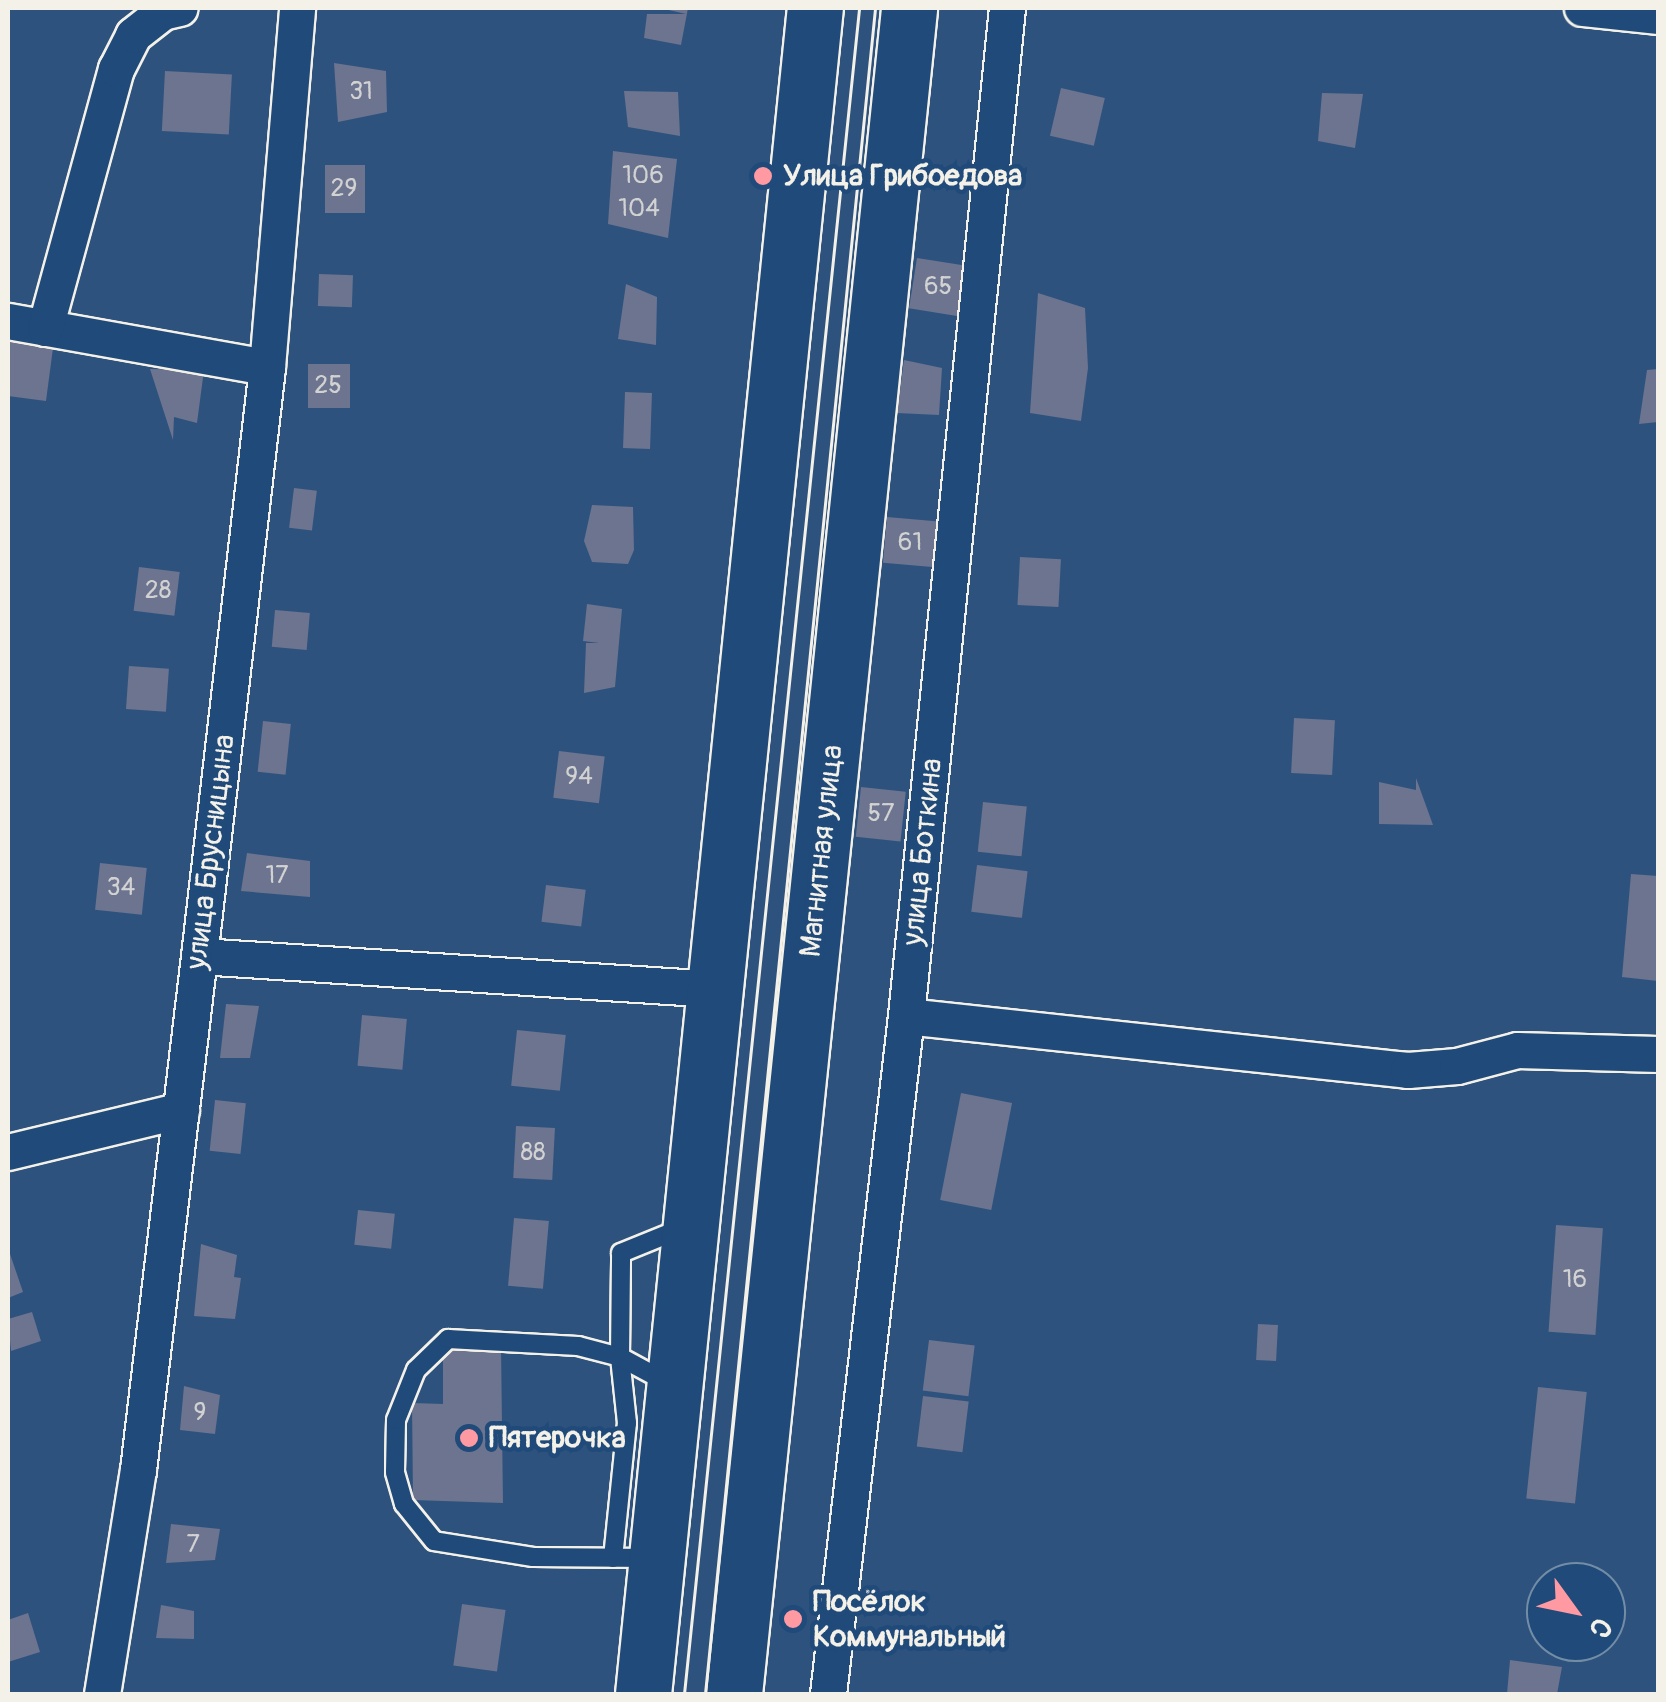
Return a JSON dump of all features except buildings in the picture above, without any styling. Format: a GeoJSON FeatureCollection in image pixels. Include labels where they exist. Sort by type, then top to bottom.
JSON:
{"type":"FeatureCollection","features":[{"type":"Feature","properties":{"kind":"main road"},"geometry":{"type":"LineString","coordinates":[[643,1694],[635,1558],[674,1385],[815,8]]}},
{"type":"Feature","properties":{"kind":"main road","name":"Магнитная улица"},"geometry":{"type":"LineString","coordinates":[[734,1694],[910,8]]}},
{"type":"Feature","properties":{"kind":"street"},"geometry":{"type":"LineString","coordinates":[[45,328],[116,69],[133,36],[162,12],[180,8]]}},
{"type":"Feature","properties":{"kind":"street","name":"улица Брусницына"},"geometry":{"type":"LineString","coordinates":[[102,1694],[138,1470],[200,956],[267,367],[297,8]]}},
{"type":"Feature","properties":{"kind":"street","name":"улица Боткина"},"geometry":{"type":"LineString","coordinates":[[828,1694],[906,1016],[1007,8]]}},
{"type":"Feature","properties":{"kind":"street"},"geometry":{"type":"LineString","coordinates":[[1582,8],[1658,16]]}},
{"type":"Feature","properties":{"kind":"street"},"geometry":{"type":"LineString","coordinates":[[8,320],[267,367]]}},
{"type":"Feature","properties":{"kind":"street"},"geometry":{"type":"LineString","coordinates":[[200,956],[714,990]]}},
{"type":"Feature","properties":{"kind":"street"},"geometry":{"type":"LineString","coordinates":[[906,1016],[1408,1070],[1457,1066],[1518,1050],[1658,1054]]}},
{"type":"Feature","properties":{"kind":"street"},"geometry":{"type":"LineString","coordinates":[[8,1152],[181,1110]]}},
{"type":"Feature","properties":{"kind":"lane"},"geometry":{"type":"LineString","coordinates":[[674,1385],[620,1357],[578,1346],[448,1339],[416,1370],[396,1420],[395,1472],[404,1504],[434,1541],[533,1558],[635,1558],[620,1357],[621,1253],[690,1225]]}},
{"type":"Feature","properties":{"kind":"tram line"},"geometry":{"type":"LineString","coordinates":[[684,1694],[859,8]]}},
{"type":"Feature","properties":{"kind":"tram line"},"geometry":{"type":"LineString","coordinates":[[705,1694],[875,8]]}},
{"type":"Feature","properties":{"kind":"place","name":"Улица Грибоедова"},"geometry":{"type":"Point","coordinates":[763,176]}},
{"type":"Feature","properties":{"kind":"place","name":"Пятерочка"},"geometry":{"type":"Point","coordinates":[469,1438]}},
{"type":"Feature","properties":{"kind":"place","name":"Посёлок Коммунальный"},"geometry":{"type":"Point","coordinates":[793,1619]}}]}
